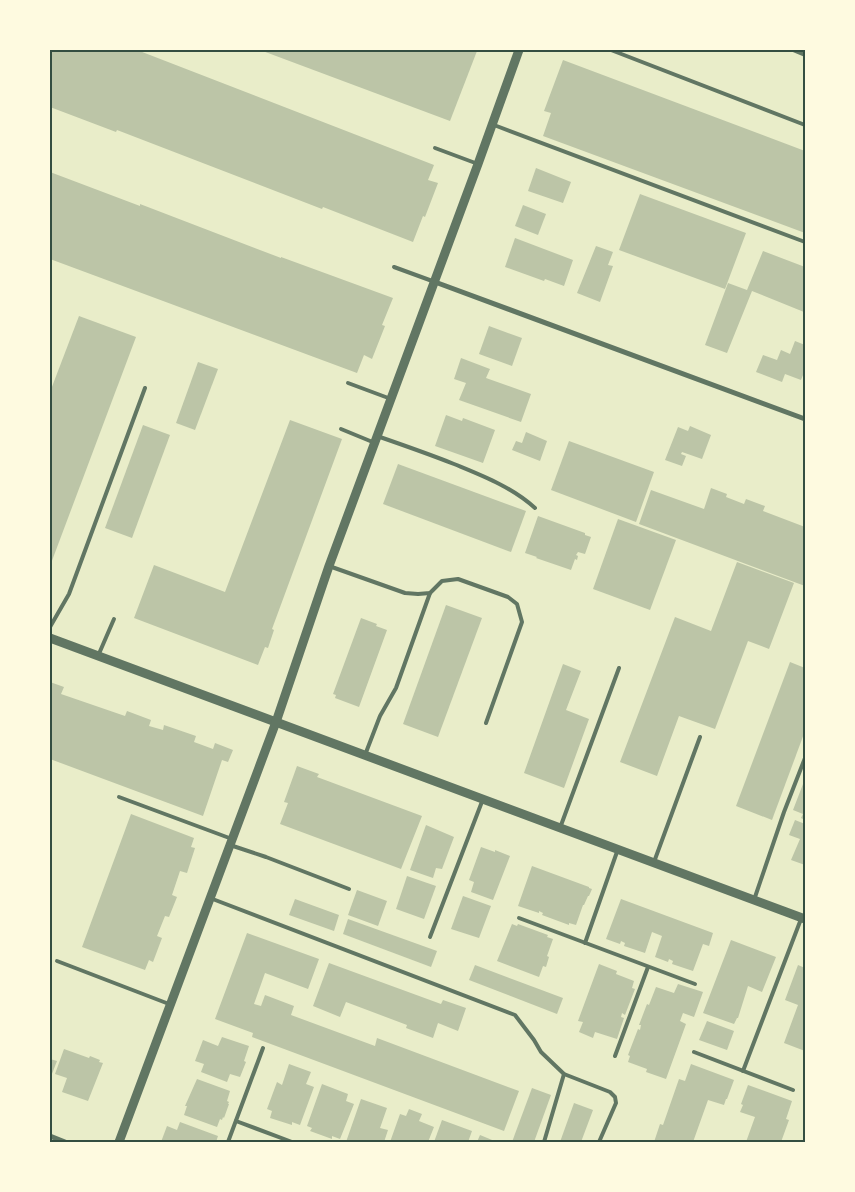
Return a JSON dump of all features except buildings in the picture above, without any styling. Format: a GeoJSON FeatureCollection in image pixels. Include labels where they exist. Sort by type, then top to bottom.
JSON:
{"type":"FeatureCollection","features":[{"type":"Feature","properties":{"kind":"street"},"geometry":{"type":"LineString","coordinates":[[119,1142],[276,722],[329,566],[519,50]]}},
{"type":"Feature","properties":{"kind":"street"},"geometry":{"type":"LineString","coordinates":[[435,282],[805,419]]}},
{"type":"Feature","properties":{"kind":"street"},"geometry":{"type":"LineString","coordinates":[[50,638],[803,918]]}},
{"type":"Feature","properties":{"kind":"street"},"geometry":{"type":"LineString","coordinates":[[50,1136],[66,1142]]}},
{"type":"Feature","properties":{"kind":"lane"},"geometry":{"type":"LineString","coordinates":[[612,50],[805,125]]}},
{"type":"Feature","properties":{"kind":"lane"},"geometry":{"type":"LineString","coordinates":[[792,50],[805,55]]}},
{"type":"Feature","properties":{"kind":"lane"},"geometry":{"type":"LineString","coordinates":[[493,124],[805,242]]}},
{"type":"Feature","properties":{"kind":"lane"},"geometry":{"type":"LineString","coordinates":[[436,148],[478,164]]}},
{"type":"Feature","properties":{"kind":"lane"},"geometry":{"type":"LineString","coordinates":[[394,267],[435,282]]}},
{"type":"Feature","properties":{"kind":"lane"},"geometry":{"type":"LineString","coordinates":[[348,383],[391,399]]}},
{"type":"Feature","properties":{"kind":"lane"},"geometry":{"type":"LineString","coordinates":[[50,626],[69,594],[145,388]]}},
{"type":"Feature","properties":{"kind":"lane"},"geometry":{"type":"LineString","coordinates":[[341,429],[426,453],[475,472],[514,491],[535,508]]}},
{"type":"Feature","properties":{"kind":"lane"},"geometry":{"type":"LineString","coordinates":[[329,566],[404,593],[418,594],[430,592]]}},
{"type":"Feature","properties":{"kind":"lane"},"geometry":{"type":"LineString","coordinates":[[365,755],[380,716],[396,688],[430,592],[442,581],[458,579],[508,596],[517,604],[522,622],[486,723]]}},
{"type":"Feature","properties":{"kind":"lane"},"geometry":{"type":"LineString","coordinates":[[98,656],[114,619]]}},
{"type":"Feature","properties":{"kind":"lane"},"geometry":{"type":"LineString","coordinates":[[560,828],[619,668]]}},
{"type":"Feature","properties":{"kind":"lane"},"geometry":{"type":"LineString","coordinates":[[654,862],[700,737]]}},
{"type":"Feature","properties":{"kind":"lane"},"geometry":{"type":"LineString","coordinates":[[754,900],[784,812],[805,758]]}},
{"type":"Feature","properties":{"kind":"lane"},"geometry":{"type":"LineString","coordinates":[[118,796],[266,857],[348,888]]}},
{"type":"Feature","properties":{"kind":"lane"},"geometry":{"type":"LineString","coordinates":[[430,937],[482,799]]}},
{"type":"Feature","properties":{"kind":"lane"},"geometry":{"type":"LineString","coordinates":[[585,943],[618,849]]}},
{"type":"Feature","properties":{"kind":"lane"},"geometry":{"type":"LineString","coordinates":[[210,898],[515,1015],[541,1052],[564,1074],[610,1092],[615,1097],[616,1103],[599,1142]]}},
{"type":"Feature","properties":{"kind":"lane"},"geometry":{"type":"LineString","coordinates":[[519,918],[696,984]]}},
{"type":"Feature","properties":{"kind":"lane"},"geometry":{"type":"LineString","coordinates":[[743,1071],[803,918]]}},
{"type":"Feature","properties":{"kind":"lane"},"geometry":{"type":"LineString","coordinates":[[57,961],[170,1005]]}},
{"type":"Feature","properties":{"kind":"lane"},"geometry":{"type":"LineString","coordinates":[[615,1056],[648,967]]}},
{"type":"Feature","properties":{"kind":"lane"},"geometry":{"type":"LineString","coordinates":[[228,1142],[263,1048]]}},
{"type":"Feature","properties":{"kind":"lane"},"geometry":{"type":"LineString","coordinates":[[694,1052],[793,1090]]}},
{"type":"Feature","properties":{"kind":"lane"},"geometry":{"type":"LineString","coordinates":[[544,1142],[564,1074]]}},
{"type":"Feature","properties":{"kind":"lane"},"geometry":{"type":"LineString","coordinates":[[236,1121],[292,1142]]}}]}
